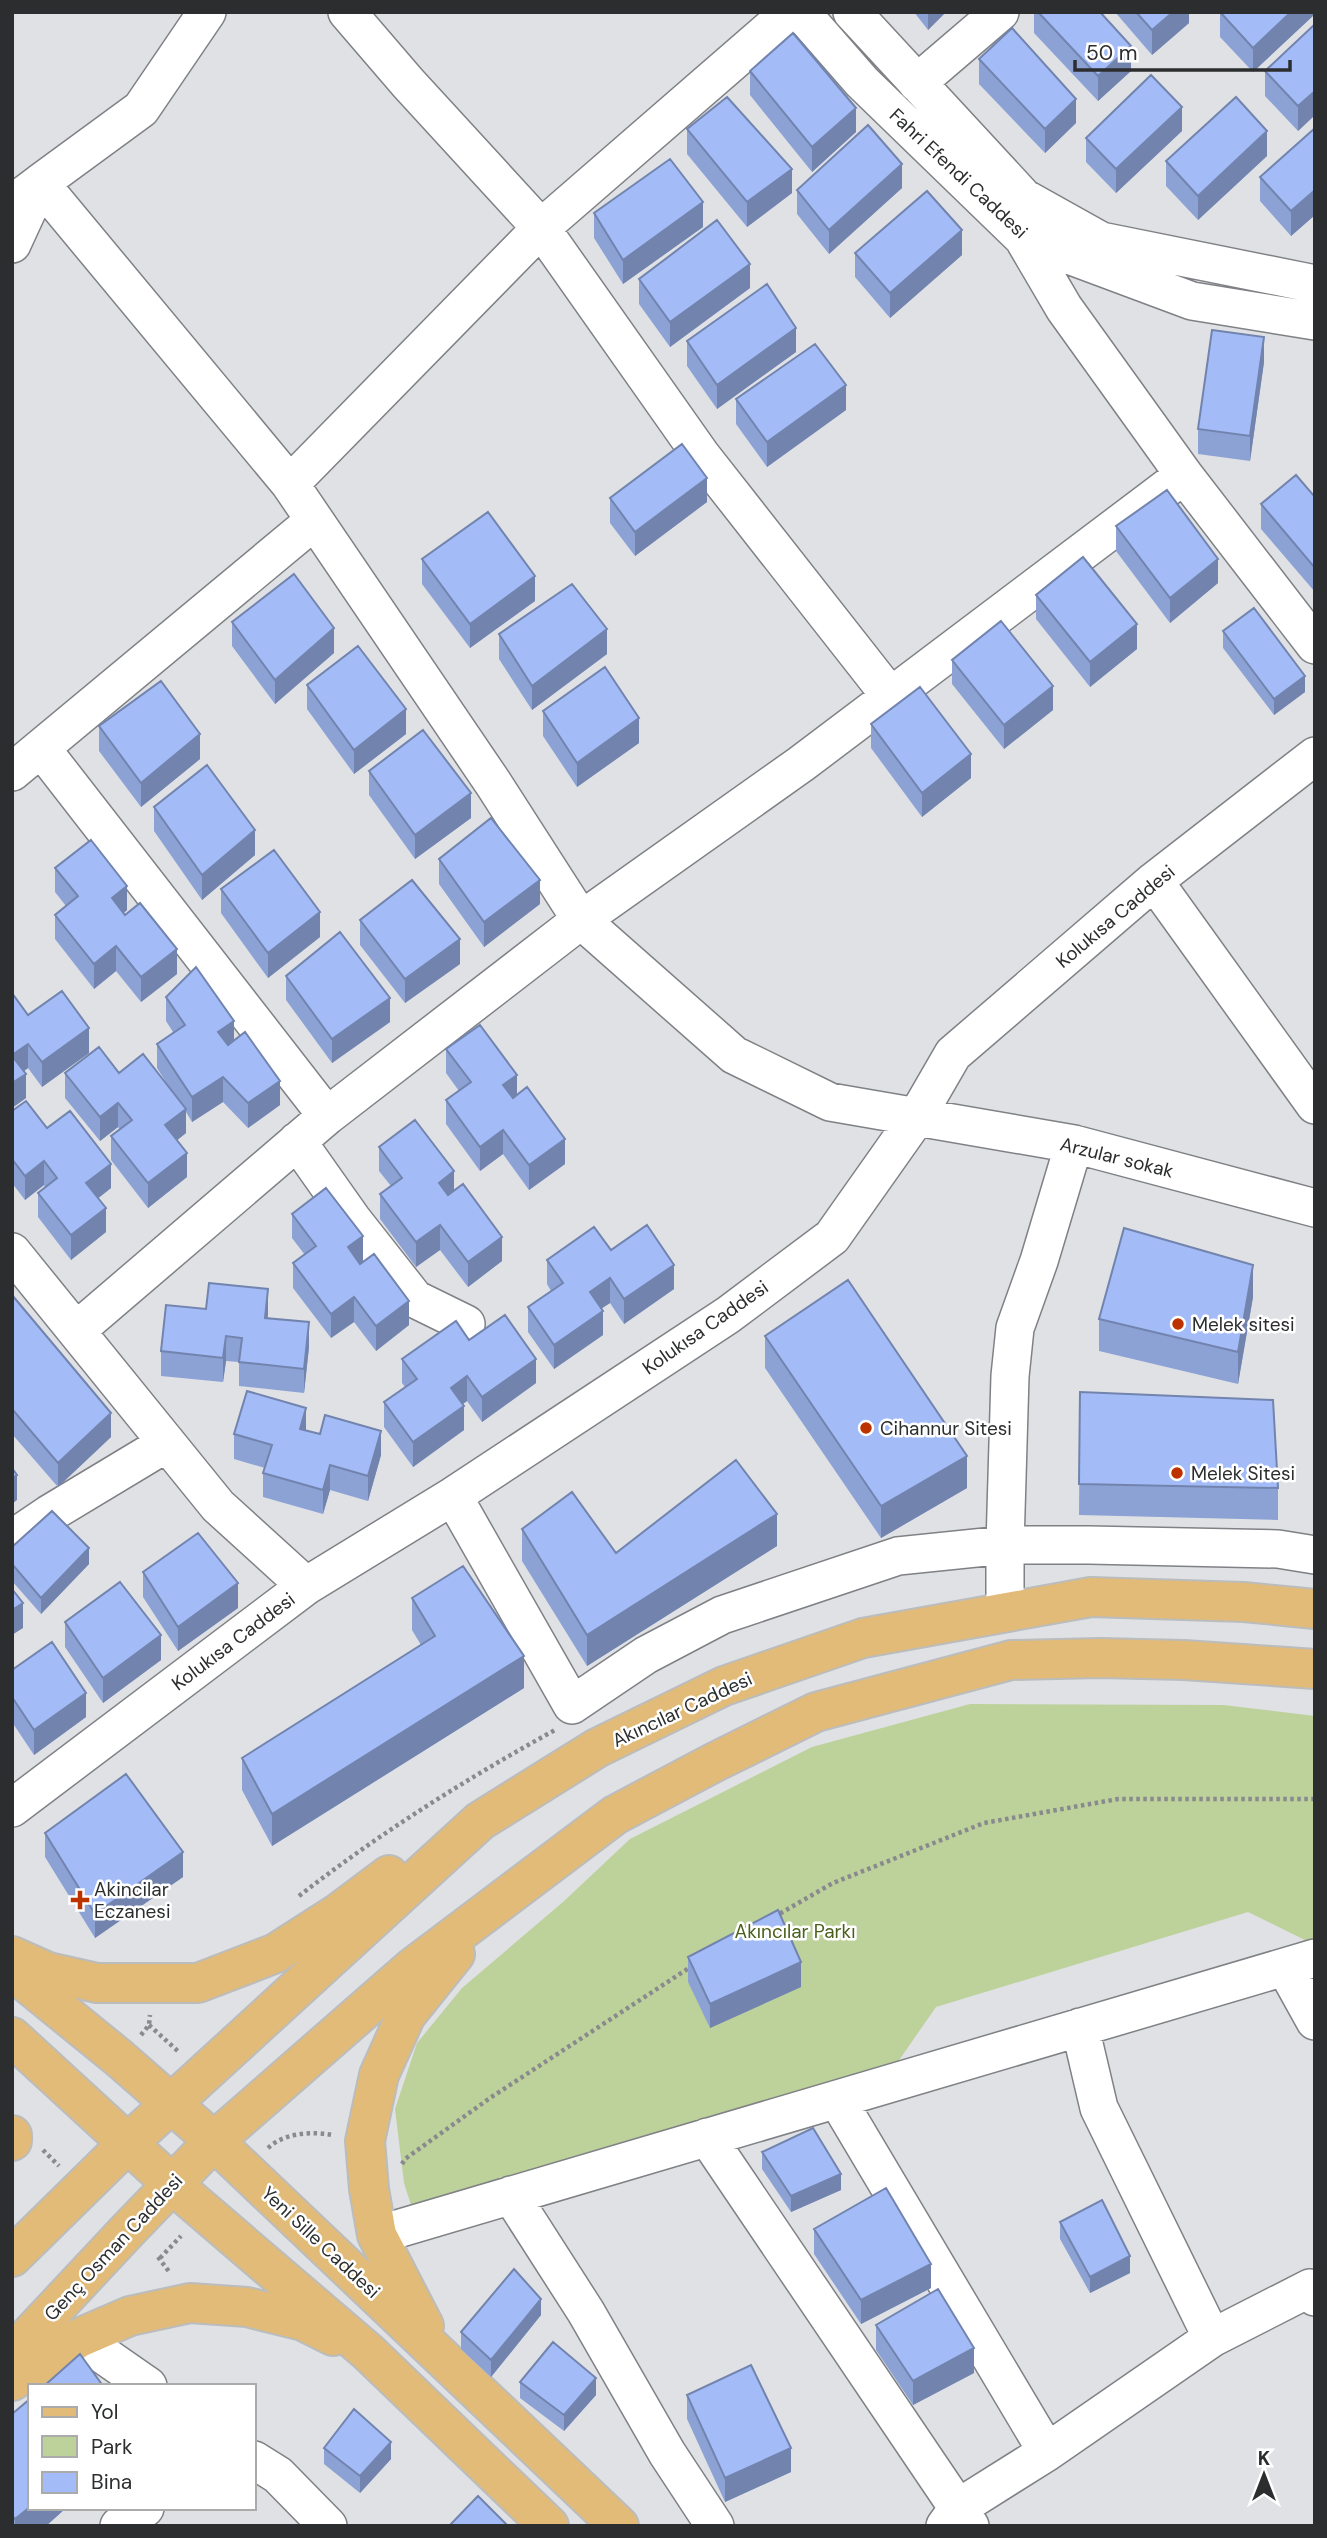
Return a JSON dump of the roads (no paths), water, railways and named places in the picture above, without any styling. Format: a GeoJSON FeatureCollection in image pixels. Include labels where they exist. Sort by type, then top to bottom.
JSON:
{"type":"FeatureCollection","features":[{"type":"Feature","properties":{"kind":"main road","name":"Akıncılar Caddesi"},"geometry":{"type":"LineString","coordinates":[[171,2104],[480,1821],[597,1748],[724,1686],[863,1638],[1091,1597],[1232,1601],[1315,1609]]}},
{"type":"Feature","properties":{"kind":"main road"},"geometry":{"type":"LineString","coordinates":[[214,2141],[412,1968],[615,1815],[816,1712],[1011,1660],[1184,1660],[1315,1670]]}},
{"type":"Feature","properties":{"kind":"main road"},"geometry":{"type":"LineString","coordinates":[[12,1956],[48,1972],[97,1983],[198,1983],[276,1953],[337,1914],[428,1846],[480,1821]]}},
{"type":"Feature","properties":{"kind":"main road"},"geometry":{"type":"LineString","coordinates":[[436,2350],[377,2235],[369,2189],[365,2141],[379,2075],[406,2015],[495,1904]]}},
{"type":"Feature","properties":{"kind":"main road","name":"Yeni Sille Caddesi"},"geometry":{"type":"LineString","coordinates":[[12,1971],[119,2058],[214,2141],[619,2526]]}},
{"type":"Feature","properties":{"kind":"main road"},"geometry":{"type":"LineString","coordinates":[[12,2037],[172,2184],[368,2352],[549,2526]]}},
{"type":"Feature","properties":{"kind":"main road"},"geometry":{"type":"LineString","coordinates":[[12,2257],[171,2104]]}},
{"type":"Feature","properties":{"kind":"main road"},"geometry":{"type":"LineString","coordinates":[[12,2135],[12,2141]]}},
{"type":"Feature","properties":{"kind":"main road","name":"Genç Osman Caddesi"},"geometry":{"type":"LineString","coordinates":[[12,2354],[214,2141]]}},
{"type":"Feature","properties":{"kind":"main road"},"geometry":{"type":"LineString","coordinates":[[12,2381],[79,2338],[130,2316],[190,2303],[247,2307],[303,2321],[368,2352]]}},
{"type":"Feature","properties":{"kind":"street"},"geometry":{"type":"LineString","coordinates":[[12,244],[26,194],[141,109],[207,12]]}},
{"type":"Feature","properties":{"kind":"street"},"geometry":{"type":"LineString","coordinates":[[347,12],[541,228],[701,454],[891,696]]}},
{"type":"Feature","properties":{"kind":"street"},"geometry":{"type":"LineString","coordinates":[[290,484],[541,228],[790,12]]}},
{"type":"Feature","properties":{"kind":"street","name":"Fahri Efendi Caddesi"},"geometry":{"type":"LineString","coordinates":[[801,12],[862,82],[1023,238],[1192,301],[1315,321]]}},
{"type":"Feature","properties":{"kind":"street","name":"Fahri Efendi Caddesi"},"geometry":{"type":"LineString","coordinates":[[852,12],[1024,198],[1101,241],[1269,277],[1315,284]]}},
{"type":"Feature","properties":{"kind":"street"},"geometry":{"type":"LineString","coordinates":[[917,83],[1000,12]]}},
{"type":"Feature","properties":{"kind":"street","name":"Arzular sokak"},"geometry":{"type":"LineString","coordinates":[[26,194],[290,484],[581,920],[734,1055],[830,1102],[1074,1144],[1306,1197]]}},
{"type":"Feature","properties":{"kind":"street"},"geometry":{"type":"LineString","coordinates":[[1023,238],[1064,308],[1184,475],[1315,645]]}},
{"type":"Feature","properties":{"kind":"street"},"geometry":{"type":"LineString","coordinates":[[77,1330],[327,1116],[581,920],[801,764],[1184,475]]}},
{"type":"Feature","properties":{"kind":"street"},"geometry":{"type":"LineString","coordinates":[[12,772],[314,521]]}},
{"type":"Feature","properties":{"kind":"street"},"geometry":{"type":"LineString","coordinates":[[41,748],[327,1116]]}},
{"type":"Feature","properties":{"kind":"street","name":"Kolukısa Caddesi"},"geometry":{"type":"LineString","coordinates":[[12,1808],[306,1586],[453,1496],[728,1315],[832,1237],[916,1118],[953,1054],[1154,881],[1315,756]]}},
{"type":"Feature","properties":{"kind":"street"},"geometry":{"type":"LineString","coordinates":[[1154,881],[1315,1105]]}},
{"type":"Feature","properties":{"kind":"street"},"geometry":{"type":"LineString","coordinates":[[297,1142],[352,1219],[415,1299],[467,1324]]}},
{"type":"Feature","properties":{"kind":"street"},"geometry":{"type":"LineString","coordinates":[[1005,1612],[1010,1376],[1015,1328],[1040,1261],[1074,1144]]}},
{"type":"Feature","properties":{"kind":"street"},"geometry":{"type":"LineString","coordinates":[[12,1252],[219,1506],[306,1586]]}},
{"type":"Feature","properties":{"kind":"street"},"geometry":{"type":"LineString","coordinates":[[12,1539],[167,1443]]}},
{"type":"Feature","properties":{"kind":"street"},"geometry":{"type":"LineString","coordinates":[[453,1496],[572,1705],[646,1655],[722,1615],[898,1556],[1005,1545],[1278,1549],[1315,1555]]}},
{"type":"Feature","properties":{"kind":"street"},"geometry":{"type":"LineString","coordinates":[[377,2235],[1300,1963],[1315,2021]]}},
{"type":"Feature","properties":{"kind":"street"},"geometry":{"type":"LineString","coordinates":[[1080,2027],[1099,2109],[1212,2338]]}},
{"type":"Feature","properties":{"kind":"street"},"geometry":{"type":"LineString","coordinates":[[837,2099],[1047,2452]]}},
{"type":"Feature","properties":{"kind":"street"},"geometry":{"type":"LineString","coordinates":[[707,2137],[958,2520],[1047,2452],[1212,2338],[1310,2288],[1315,2297]]}},
{"type":"Feature","properties":{"kind":"street"},"geometry":{"type":"LineString","coordinates":[[511,2195],[586,2312],[667,2453],[715,2526]]}},
{"type":"Feature","properties":{"kind":"street"},"geometry":{"type":"LineString","coordinates":[[79,2338],[145,2384]]}},
{"type":"Feature","properties":{"kind":"street"},"geometry":{"type":"LineString","coordinates":[[256,2461],[278,2475],[327,2526]]}},
{"type":"Feature","properties":{"kind":"street"},"geometry":{"type":"LineString","coordinates":[[119,2526],[142,2510]]}},
{"type":"Feature","properties":{"kind":"place","name":"Melek sitesi"},"geometry":{"type":"Point","coordinates":[1178,1324]}},
{"type":"Feature","properties":{"kind":"place","name":"Cihannur Sitesi"},"geometry":{"type":"Point","coordinates":[866,1428]}},
{"type":"Feature","properties":{"kind":"place","name":"Melek Sitesi"},"geometry":{"type":"Point","coordinates":[1177,1473]}},
{"type":"Feature","properties":{"kind":"place","name":"Akincilar Eczanesi"},"geometry":{"type":"Point","coordinates":[80,1900]}},
{"type":"Feature","properties":{"kind":"park label","name":"Akıncılar Parkı"},"geometry":{"type":"Point","coordinates":[795,1931]}}]}
